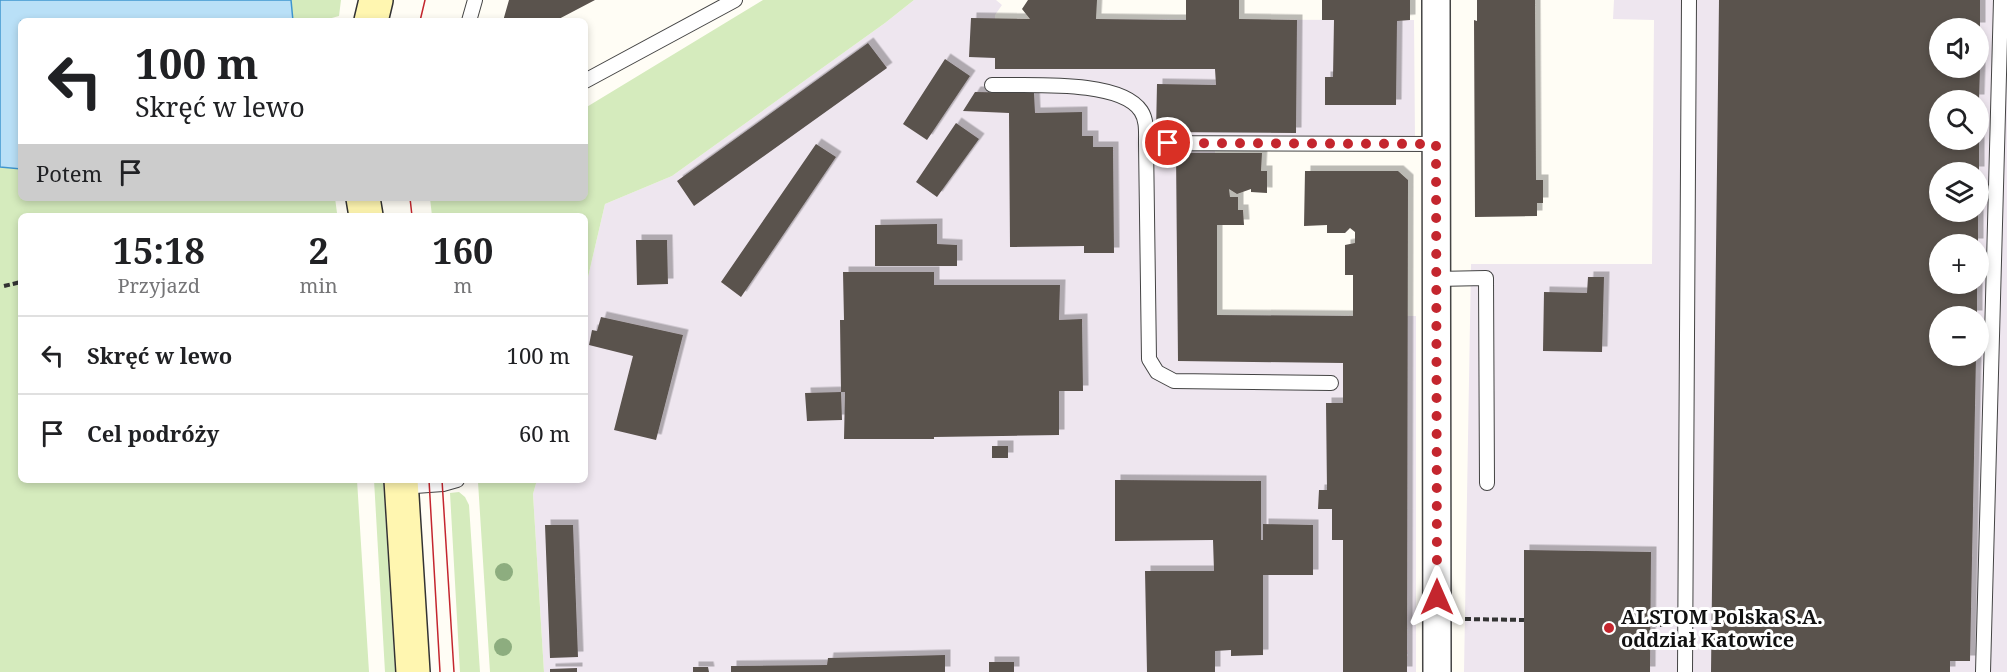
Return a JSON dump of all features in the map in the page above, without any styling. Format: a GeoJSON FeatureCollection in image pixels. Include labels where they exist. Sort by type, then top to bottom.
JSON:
{"type":"FeatureCollection","features":[{"type":"Feature","properties":{"kind":"main road"},"geometry":{"type":"LineString","coordinates":[[372,18],[376,0]]}},
{"type":"Feature","properties":{"kind":"main road"},"geometry":{"type":"LineString","coordinates":[[401,483],[414,672]]}},
{"type":"Feature","properties":{"kind":"street"},"geometry":{"type":"LineString","coordinates":[[1436,0],[1437,672]]}},
{"type":"Feature","properties":{"kind":"lane"},"geometry":{"type":"LineString","coordinates":[[470,18],[475,0]]}},
{"type":"Feature","properties":{"kind":"lane"},"geometry":{"type":"LineString","coordinates":[[588,79],[735,0]]}},
{"type":"Feature","properties":{"kind":"lane"},"geometry":{"type":"LineString","coordinates":[[1685,672],[1689,0]]}},
{"type":"Feature","properties":{"kind":"lane"},"geometry":{"type":"LineString","coordinates":[[1983,672],[2001,0]]}},
{"type":"Feature","properties":{"kind":"lane"},"geometry":{"type":"LineString","coordinates":[[992,85],[1098,88],[1121,95],[1140,109],[1144,118],[1146,143],[1149,360],[1152,367],[1164,378],[1174,381],[1331,383]]}},
{"type":"Feature","properties":{"kind":"lane"},"geometry":{"type":"LineString","coordinates":[[1146,143],[1436,144]]}},
{"type":"Feature","properties":{"kind":"lane"},"geometry":{"type":"LineString","coordinates":[[1437,279],[1486,278],[1487,483]]}},
{"type":"Feature","properties":{"kind":"lane"},"geometry":{"type":"LineString","coordinates":[[401,483],[446,483]]}},
{"type":"Feature","properties":{"kind":"path"},"geometry":{"type":"LineString","coordinates":[[4,286],[18,283]]}},
{"type":"Feature","properties":{"kind":"path"},"geometry":{"type":"LineString","coordinates":[[1497,619],[1524,620]]}},
{"type":"Feature","properties":{"kind":"path"},"geometry":{"type":"LineString","coordinates":[[1651,625],[1667,625]]}},
{"type":"Feature","properties":{"kind":"shaded area"},"geometry":{"type":"Polygon","coordinates":[[[914,0],[996,0],[1002,5],[995,19],[1414,20],[1415,140],[1215,139],[1215,153],[1217,315],[1416,316],[1416,672],[544,672],[533,494],[536,483],[588,483],[588,277],[605,204],[672,176],[914,0]]]}},
{"type":"Feature","properties":{"kind":"shaded area","name":"ALSTOM Polska S.A. oddział Katowice"},"geometry":{"type":"Polygon","coordinates":[[[1614,0],[2007,0],[2007,672],[1464,672],[1471,264],[1652,264],[1654,20],[1613,19],[1614,0]]]}},
{"type":"Feature","properties":{"kind":"green space"},"geometry":{"type":"Polygon","coordinates":[[[291,0],[341,0],[339,16],[293,18],[291,0]]]}},
{"type":"Feature","properties":{"kind":"green space"},"geometry":{"type":"Polygon","coordinates":[[[763,0],[914,0],[672,176],[605,204],[588,277],[588,213],[432,213],[430,201],[588,201],[588,106],[763,0]]]}},
{"type":"Feature","properties":{"kind":"green space"},"geometry":{"type":"Polygon","coordinates":[[[0,167],[18,169],[18,201],[335,201],[337,213],[18,213],[18,483],[357,483],[369,672],[0,672],[0,167]]]}},
{"type":"Feature","properties":{"kind":"green space"},"geometry":{"type":"Polygon","coordinates":[[[374,483],[383,483],[395,672],[385,672],[374,483]]]}},
{"type":"Feature","properties":{"kind":"green space"},"geometry":{"type":"Polygon","coordinates":[[[478,483],[536,483],[533,494],[544,672],[490,672],[478,483]]]}},
{"type":"Feature","properties":{"kind":"green space"},"geometry":{"type":"Polygon","coordinates":[[[459,492],[469,505],[480,672],[460,672],[450,493],[459,492]]]}},
{"type":"Feature","properties":{"kind":"water"},"geometry":{"type":"Polygon","coordinates":[[[0,0],[291,0],[293,18],[18,18],[18,169],[0,167],[0,0]]]}},
{"type":"Feature","properties":{"kind":"building"},"geometry":{"type":"Polygon","coordinates":[[[509,0],[595,0],[561,18],[504,18],[509,0]]]}},
{"type":"Feature","properties":{"kind":"building"},"geometry":{"type":"Polygon","coordinates":[[[1028,0],[1097,0],[1096,19],[1186,20],[1186,0],[1239,0],[1239,19],[1297,20],[1296,133],[1156,132],[1157,84],[1216,85],[1215,69],[995,69],[995,58],[969,57],[971,18],[1030,19],[1022,9],[1028,0]]]}},
{"type":"Feature","properties":{"kind":"building"},"geometry":{"type":"Polygon","coordinates":[[[1322,0],[1410,0],[1410,20],[1397,21],[1396,105],[1325,105],[1325,77],[1333,77],[1334,20],[1322,20],[1322,0]]]}},
{"type":"Feature","properties":{"kind":"building"},"geometry":{"type":"Polygon","coordinates":[[[1477,0],[1535,0],[1536,180],[1543,180],[1543,203],[1537,203],[1537,216],[1475,217],[1474,20],[1477,21],[1477,0]]]}},
{"type":"Feature","properties":{"kind":"building"},"geometry":{"type":"Polygon","coordinates":[[[1719,0],[1980,0],[1980,18],[1929,18],[1929,78],[1980,78],[1979,90],[1929,90],[1929,150],[1979,150],[1979,162],[1929,162],[1929,222],[1978,222],[1978,234],[1929,234],[1929,294],[1977,294],[1977,306],[1929,306],[1929,366],[1976,366],[1970,661],[1950,661],[1950,672],[1711,672],[1719,0]]]}},
{"type":"Feature","properties":{"kind":"building"},"geometry":{"type":"Polygon","coordinates":[[[868,43],[887,68],[694,206],[677,181],[868,43]]]}},
{"type":"Feature","properties":{"kind":"building"},"geometry":{"type":"Polygon","coordinates":[[[945,59],[970,76],[927,140],[903,124],[945,59]]]}},
{"type":"Feature","properties":{"kind":"building"},"geometry":{"type":"Polygon","coordinates":[[[975,92],[1034,93],[1035,113],[1082,112],[1082,136],[1093,136],[1093,147],[1113,147],[1114,253],[1084,253],[1084,246],[1010,247],[1009,113],[963,111],[975,92]]]}},
{"type":"Feature","properties":{"kind":"building"},"geometry":{"type":"Polygon","coordinates":[[[956,123],[979,139],[937,197],[916,182],[956,123]]]}},
{"type":"Feature","properties":{"kind":"building"},"geometry":{"type":"Polygon","coordinates":[[[816,144],[836,157],[741,297],[721,282],[816,144]]]}},
{"type":"Feature","properties":{"kind":"building"},"geometry":{"type":"Polygon","coordinates":[[[1176,153],[1262,153],[1261,171],[1267,171],[1267,193],[1251,192],[1251,189],[1237,194],[1229,189],[1230,197],[1238,197],[1238,210],[1243,210],[1244,225],[1217,225],[1217,315],[1353,316],[1353,275],[1345,275],[1345,245],[1355,243],[1355,232],[1350,228],[1345,233],[1327,233],[1327,225],[1304,226],[1305,171],[1398,171],[1408,180],[1407,672],[1343,672],[1343,540],[1332,540],[1332,509],[1318,509],[1319,490],[1327,490],[1326,403],[1343,403],[1343,363],[1178,361],[1176,153]]]}},
{"type":"Feature","properties":{"kind":"building"},"geometry":{"type":"Polygon","coordinates":[[[937,224],[937,244],[957,245],[957,266],[875,266],[875,225],[937,224]]]}},
{"type":"Feature","properties":{"kind":"building"},"geometry":{"type":"Polygon","coordinates":[[[636,240],[667,240],[668,284],[637,285],[636,240]]]}},
{"type":"Feature","properties":{"kind":"building"},"geometry":{"type":"Polygon","coordinates":[[[843,272],[934,272],[934,285],[1060,285],[1059,320],[1082,319],[1083,391],[1059,391],[1059,435],[844,439],[845,392],[841,392],[840,320],[844,320],[843,272]]]}},
{"type":"Feature","properties":{"kind":"building"},"geometry":{"type":"Polygon","coordinates":[[[1588,277],[1604,277],[1602,352],[1543,351],[1544,292],[1587,293],[1588,277]]]}},
{"type":"Feature","properties":{"kind":"building"},"geometry":{"type":"Polygon","coordinates":[[[601,317],[683,335],[656,440],[614,430],[633,356],[589,345],[592,330],[597,331],[601,317]]]}},
{"type":"Feature","properties":{"kind":"building"},"geometry":{"type":"Polygon","coordinates":[[[841,392],[842,420],[807,421],[805,393],[841,392]]]}},
{"type":"Feature","properties":{"kind":"building"},"geometry":{"type":"Polygon","coordinates":[[[992,446],[1008,446],[1008,458],[992,458],[992,446]]]}},
{"type":"Feature","properties":{"kind":"building"},"geometry":{"type":"Polygon","coordinates":[[[1115,480],[1261,481],[1261,540],[1263,540],[1263,524],[1313,525],[1313,575],[1263,575],[1263,655],[1231,656],[1231,650],[1215,651],[1215,672],[1147,672],[1145,571],[1214,571],[1213,540],[1115,541],[1115,480]]]}},
{"type":"Feature","properties":{"kind":"building"},"geometry":{"type":"Polygon","coordinates":[[[545,525],[573,525],[578,657],[550,658],[545,525]]]}},
{"type":"Feature","properties":{"kind":"building"},"geometry":{"type":"Polygon","coordinates":[[[1524,550],[1651,552],[1650,672],[1524,672],[1524,550]]]}},
{"type":"Feature","properties":{"kind":"building"},"geometry":{"type":"Polygon","coordinates":[[[945,655],[945,672],[731,672],[731,666],[827,665],[828,658],[945,655]]]}},
{"type":"Feature","properties":{"kind":"building"},"geometry":{"type":"Polygon","coordinates":[[[989,662],[1014,662],[1014,672],[989,672],[989,662]]]}},
{"type":"Feature","properties":{"kind":"building"},"geometry":{"type":"Polygon","coordinates":[[[693,667],[708,667],[709,672],[693,672],[693,667]]]}},
{"type":"Feature","properties":{"kind":"building"},"geometry":{"type":"Polygon","coordinates":[[[577,668],[577,672],[550,672],[550,669],[577,668]]]}},
{"type":"Feature","properties":{"kind":"tram line"},"geometry":{"type":"LineString","coordinates":[[421,18],[425,0]]}},
{"type":"Feature","properties":{"kind":"tram line"},"geometry":{"type":"LineString","coordinates":[[410,201],[412,213]]}},
{"type":"Feature","properties":{"kind":"tram line"},"geometry":{"type":"LineString","coordinates":[[429,483],[440,672]]}},
{"type":"Feature","properties":{"kind":"tram line"},"geometry":{"type":"LineString","coordinates":[[442,483],[454,672]]}},
{"type":"Feature","properties":{"kind":"place","name":"ALSTOM Polska S.A. oddział Katowice"},"geometry":{"type":"Point","coordinates":[1609,628]}},
{"type":"Feature","properties":{"kind":"route"},"geometry":{"type":"LineString","coordinates":[[1168,143],[1436,144],[1437,597]]}}]}
